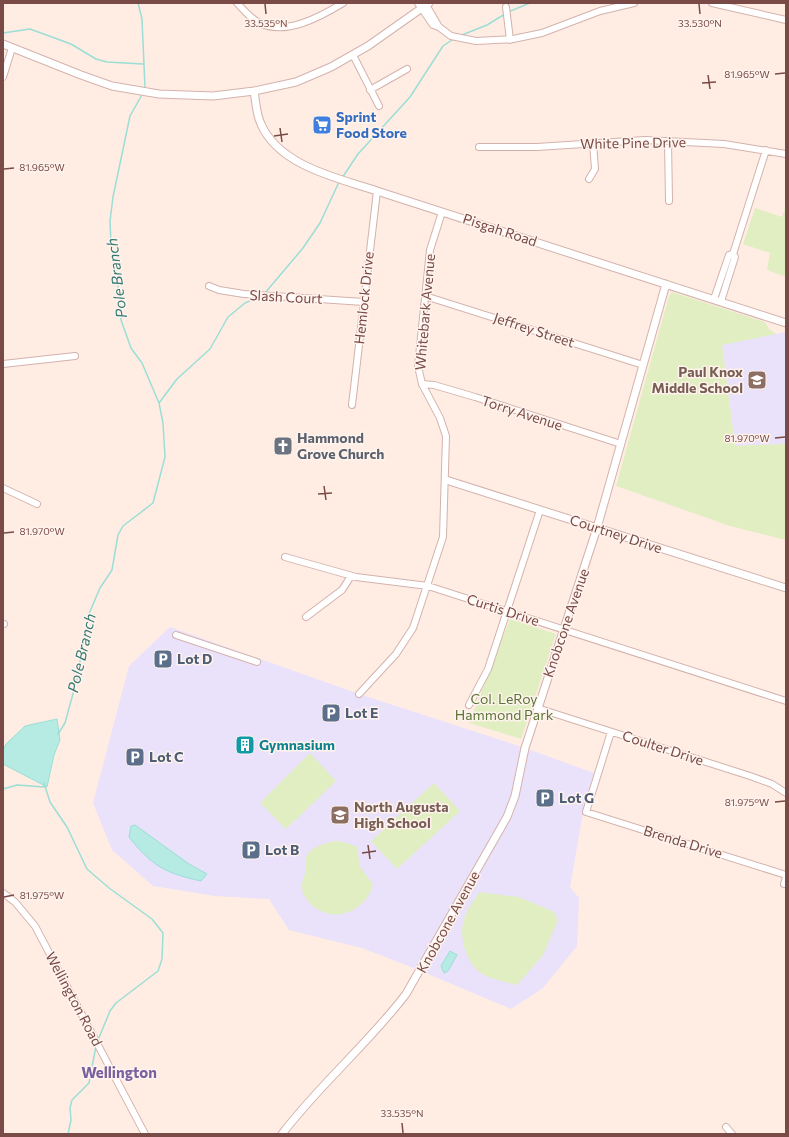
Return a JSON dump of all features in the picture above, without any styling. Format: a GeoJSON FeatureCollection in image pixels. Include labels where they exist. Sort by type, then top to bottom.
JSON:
{"type":"FeatureCollection","features":[{"type":"Feature","properties":{"kind":"street"},"geometry":{"type":"LineString","coordinates":[[237,3],[256,21],[268,26],[280,28],[309,20],[343,3]]}},
{"type":"Feature","properties":{"kind":"street"},"geometry":{"type":"LineString","coordinates":[[3,44],[112,86],[159,94],[213,96],[254,91],[296,82],[353,55],[424,4],[439,27],[451,36],[469,40],[510,40],[554,30],[607,6],[634,3]]}},
{"type":"Feature","properties":{"kind":"street"},"geometry":{"type":"LineString","coordinates":[[712,3],[786,20]]}},
{"type":"Feature","properties":{"kind":"street"},"geometry":{"type":"LineString","coordinates":[[506,7],[510,40]]}},
{"type":"Feature","properties":{"kind":"street"},"geometry":{"type":"LineString","coordinates":[[3,77],[12,48]]}},
{"type":"Feature","properties":{"kind":"street"},"geometry":{"type":"LineString","coordinates":[[353,55],[379,106]]}},
{"type":"Feature","properties":{"kind":"street"},"geometry":{"type":"LineString","coordinates":[[370,90],[407,69]]}},
{"type":"Feature","properties":{"kind":"street","name":"Pisgah Road"},"geometry":{"type":"LineString","coordinates":[[254,91],[261,124],[269,138],[283,151],[310,167],[377,191],[786,323]]}},
{"type":"Feature","properties":{"kind":"street","name":"White Pine Drive"},"geometry":{"type":"LineString","coordinates":[[479,147],[537,147],[628,141],[668,141],[724,144],[786,154]]}},
{"type":"Feature","properties":{"kind":"street"},"geometry":{"type":"LineString","coordinates":[[668,141],[669,201]]}},
{"type":"Feature","properties":{"kind":"street"},"geometry":{"type":"LineString","coordinates":[[590,179],[595,169],[593,143]]}},
{"type":"Feature","properties":{"kind":"street"},"geometry":{"type":"LineString","coordinates":[[718,300],[735,257],[733,254],[766,150]]}},
{"type":"Feature","properties":{"kind":"street","name":"Hemlock Drive"},"geometry":{"type":"LineString","coordinates":[[352,405],[377,191]]}},
{"type":"Feature","properties":{"kind":"street","name":"Whitebark Avenue"},"geometry":{"type":"LineString","coordinates":[[359,694],[406,641],[413,628],[443,537],[446,480],[446,436],[440,418],[422,384],[418,366],[430,250],[442,212]]}},
{"type":"Feature","properties":{"kind":"street","name":"Knobcone Avenue"},"geometry":{"type":"LineString","coordinates":[[282,1134],[302,1109],[388,1019],[422,970],[507,817],[515,796],[525,748],[537,708],[597,528],[643,365],[656,313],[666,284]]}},
{"type":"Feature","properties":{"kind":"street","name":"Slash Court"},"geometry":{"type":"LineString","coordinates":[[209,286],[219,290],[244,294],[364,302]]}},
{"type":"Feature","properties":{"kind":"street","name":"Jeffrey Street"},"geometry":{"type":"LineString","coordinates":[[425,296],[643,365]]}},
{"type":"Feature","properties":{"kind":"street"},"geometry":{"type":"LineString","coordinates":[[3,364],[75,356]]}},
{"type":"Feature","properties":{"kind":"street","name":"Torry Avenue"},"geometry":{"type":"LineString","coordinates":[[422,384],[434,385],[621,444]]}},
{"type":"Feature","properties":{"kind":"street","name":"Courtney Drive"},"geometry":{"type":"LineString","coordinates":[[446,480],[786,588]]}},
{"type":"Feature","properties":{"kind":"street"},"geometry":{"type":"LineString","coordinates":[[3,488],[37,504]]}},
{"type":"Feature","properties":{"kind":"street"},"geometry":{"type":"LineString","coordinates":[[469,705],[488,668],[540,510]]}},
{"type":"Feature","properties":{"kind":"street","name":"Curtis Drive"},"geometry":{"type":"LineString","coordinates":[[285,557],[351,576],[428,586],[563,628],[786,701]]}},
{"type":"Feature","properties":{"kind":"street"},"geometry":{"type":"LineString","coordinates":[[306,617],[342,590],[351,576]]}},
{"type":"Feature","properties":{"kind":"street"},"geometry":{"type":"LineString","coordinates":[[176,635],[257,662]]}},
{"type":"Feature","properties":{"kind":"street","name":"Coulter Drive"},"geometry":{"type":"LineString","coordinates":[[537,708],[750,776],[772,784],[786,793]]}},
{"type":"Feature","properties":{"kind":"street","name":"Brenda Drive"},"geometry":{"type":"LineString","coordinates":[[611,732],[586,812],[786,876],[784,884]]}},
{"type":"Feature","properties":{"kind":"street","name":"Wellington Road"},"geometry":{"type":"LineString","coordinates":[[3,893],[15,902],[35,926],[145,1134]]}},
{"type":"Feature","properties":{"kind":"street"},"geometry":{"type":"LineString","coordinates":[[726,1127],[732,1134]]}},
{"type":"Feature","properties":{"kind":"shaded area","name":"Paul Knox Middle School"},"geometry":{"type":"Polygon","coordinates":[[[786,332],[786,444],[735,446],[722,344],[786,332]]]}},
{"type":"Feature","properties":{"kind":"shaded area","name":"North Augusta High School"},"geometry":{"type":"Polygon","coordinates":[[[170,627],[359,694],[525,748],[594,773],[585,801],[570,887],[579,898],[577,946],[543,988],[511,1009],[362,948],[289,930],[269,899],[215,896],[153,886],[112,850],[93,803],[129,666],[170,627]]]}},
{"type":"Feature","properties":{"kind":"green space"},"geometry":{"type":"Polygon","coordinates":[[[786,205],[786,277],[767,270],[770,253],[743,244],[755,208],[782,217],[786,205]]]}},
{"type":"Feature","properties":{"kind":"green space"},"geometry":{"type":"Polygon","coordinates":[[[672,292],[765,322],[769,329],[776,334],[722,345],[735,446],[786,444],[786,540],[730,526],[616,486],[669,296],[672,292]]]}},
{"type":"Feature","properties":{"kind":"green space","name":"Col. LeRoy Hammond Park"},"geometry":{"type":"Polygon","coordinates":[[[510,619],[556,634],[521,739],[469,723],[510,619]]]}},
{"type":"Feature","properties":{"kind":"green space"},"geometry":{"type":"Polygon","coordinates":[[[310,753],[336,781],[286,829],[260,803],[310,753]]]}},
{"type":"Feature","properties":{"kind":"green space"},"geometry":{"type":"Polygon","coordinates":[[[434,783],[460,811],[397,869],[371,841],[434,783]]]}},
{"type":"Feature","properties":{"kind":"green space"},"geometry":{"type":"Polygon","coordinates":[[[337,841],[357,847],[360,867],[373,884],[369,894],[355,909],[346,913],[337,914],[327,913],[317,909],[305,897],[302,886],[308,854],[314,848],[337,841]]]}},
{"type":"Feature","properties":{"kind":"green space"},"geometry":{"type":"Polygon","coordinates":[[[479,892],[519,897],[554,912],[558,920],[543,955],[517,985],[496,980],[478,971],[465,950],[462,927],[468,909],[479,892]]]}},
{"type":"Feature","properties":{"kind":"water"},"geometry":{"type":"Polygon","coordinates":[[[57,719],[60,740],[54,755],[47,787],[3,764],[3,751],[6,744],[25,726],[57,719]]]}},
{"type":"Feature","properties":{"kind":"water"},"geometry":{"type":"Polygon","coordinates":[[[135,825],[189,864],[207,874],[201,881],[178,875],[152,862],[129,837],[131,826],[135,825]]]}},
{"type":"Feature","properties":{"kind":"water"},"geometry":{"type":"Polygon","coordinates":[[[450,951],[457,955],[448,971],[444,973],[441,966],[450,951]]]}},
{"type":"Feature","properties":{"kind":"waterway","name":"Pole Branch"},"geometry":{"type":"LineString","coordinates":[[138,3],[142,19],[145,88]]}},
{"type":"Feature","properties":{"kind":"waterway"},"geometry":{"type":"LineString","coordinates":[[508,12],[530,3]]}},
{"type":"Feature","properties":{"kind":"waterway"},"geometry":{"type":"LineString","coordinates":[[462,35],[487,25],[505,14]]}},
{"type":"Feature","properties":{"kind":"waterway"},"geometry":{"type":"LineString","coordinates":[[3,33],[30,29],[71,44],[96,59],[107,62],[143,64]]}},
{"type":"Feature","properties":{"kind":"waterway"},"geometry":{"type":"LineString","coordinates":[[342,178],[358,154],[410,97],[443,46],[455,38]]}},
{"type":"Feature","properties":{"kind":"waterway","name":"Pole Branch"},"geometry":{"type":"LineString","coordinates":[[58,734],[65,723],[77,679],[88,616],[100,588],[112,570],[118,535],[123,526],[153,503],[165,457],[163,423],[159,403],[142,363],[131,348],[121,320],[117,276],[111,244],[110,221],[113,197],[130,116],[143,93]]}},
{"type":"Feature","properties":{"kind":"waterway"},"geometry":{"type":"LineString","coordinates":[[265,293],[303,248],[320,223],[339,182]]}},
{"type":"Feature","properties":{"kind":"waterway"},"geometry":{"type":"LineString","coordinates":[[159,403],[177,379],[210,349],[228,317],[245,303],[256,298]]}},
{"type":"Feature","properties":{"kind":"waterway","name":"Pole Branch"},"geometry":{"type":"LineString","coordinates":[[44,783],[50,802],[67,827],[87,869],[109,888],[152,919],[163,933],[162,959],[158,971],[116,1003],[110,1011],[98,1040]]}},
{"type":"Feature","properties":{"kind":"waterway"},"geometry":{"type":"LineString","coordinates":[[3,789],[17,785],[44,787]]}},
{"type":"Feature","properties":{"kind":"waterway","name":"Pole Branch"},"geometry":{"type":"LineString","coordinates":[[68,1134],[71,1120],[70,1108],[72,1100],[89,1083],[96,1046]]}},
{"type":"Feature","properties":{"kind":"place","name":"Sprint Food Store"},"geometry":{"type":"Point","coordinates":[322,125]}},
{"type":"Feature","properties":{"kind":"place","name":"Paul Knox Middle School"},"geometry":{"type":"Point","coordinates":[757,380]}},
{"type":"Feature","properties":{"kind":"place","name":"Hammond Grove Church"},"geometry":{"type":"Point","coordinates":[283,446]}},
{"type":"Feature","properties":{"kind":"place","name":"Lot D"},"geometry":{"type":"Point","coordinates":[163,659]}},
{"type":"Feature","properties":{"kind":"place","name":"Lot E"},"geometry":{"type":"Point","coordinates":[331,713]}},
{"type":"Feature","properties":{"kind":"place","name":"Gymnasium"},"geometry":{"type":"Point","coordinates":[245,745]}},
{"type":"Feature","properties":{"kind":"place","name":"Lot C"},"geometry":{"type":"Point","coordinates":[135,757]}},
{"type":"Feature","properties":{"kind":"place","name":"Lot G"},"geometry":{"type":"Point","coordinates":[545,798]}},
{"type":"Feature","properties":{"kind":"place","name":"North Augusta High School"},"geometry":{"type":"Point","coordinates":[340,815]}},
{"type":"Feature","properties":{"kind":"place","name":"Lot B"},"geometry":{"type":"Point","coordinates":[251,850]}},
{"type":"Feature","properties":{"kind":"district","name":"Wellington"},"geometry":{"type":"Point","coordinates":[119,1073]}}]}
